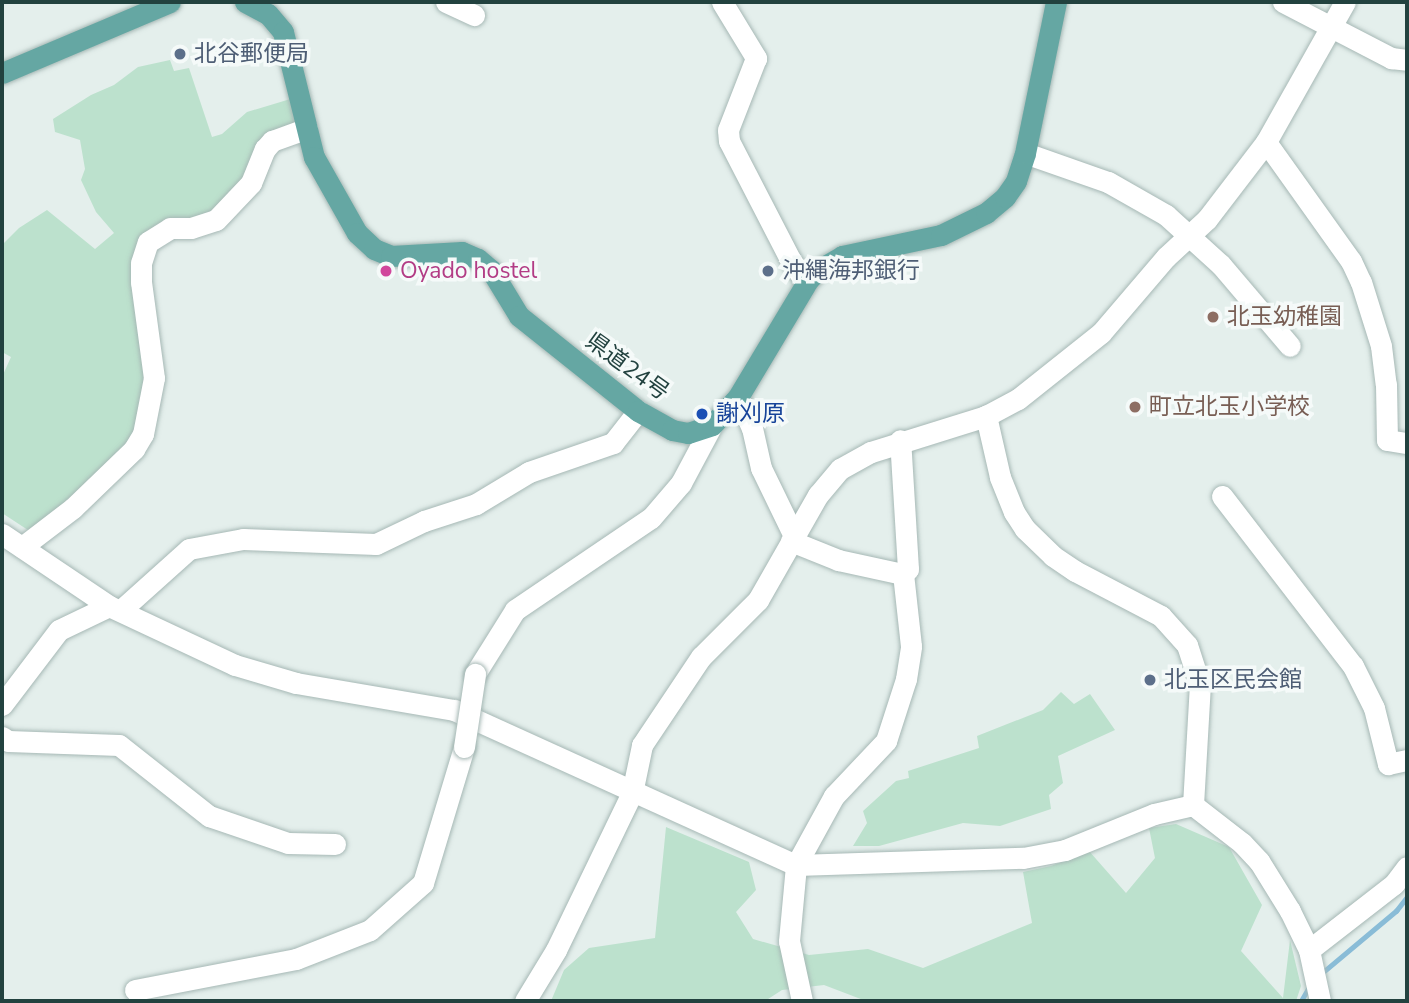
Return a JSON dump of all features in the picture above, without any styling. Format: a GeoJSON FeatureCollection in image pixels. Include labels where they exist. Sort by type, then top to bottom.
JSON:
{"type":"FeatureCollection","features":[{"type":"Feature","properties":{"kind":"main road"},"geometry":{"type":"LineString","coordinates":[[2,74],[170,2]]}},
{"type":"Feature","properties":{"kind":"main road"},"geometry":{"type":"LineString","coordinates":[[712,425],[738,397],[806,283],[818,270],[842,256],[941,235],[998,205],[1016,181],[1025,153],[1056,2]]}},
{"type":"Feature","properties":{"kind":"main road","name":"県道24号"},"geometry":{"type":"LineString","coordinates":[[255,4],[268,14],[283,32],[314,157],[357,233],[374,249],[391,256],[412,257],[462,251],[478,259],[491,270],[519,316],[638,411],[671,430],[688,433],[712,425]]}},
{"type":"Feature","properties":{"kind":"street"},"geometry":{"type":"LineString","coordinates":[[446,2],[474,15]]}},
{"type":"Feature","properties":{"kind":"street"},"geometry":{"type":"LineString","coordinates":[[722,2],[756,58],[729,130],[729,141],[790,259],[806,283]]}},
{"type":"Feature","properties":{"kind":"street"},"geometry":{"type":"LineString","coordinates":[[1283,2],[1391,58],[1407,60]]}},
{"type":"Feature","properties":{"kind":"street"},"geometry":{"type":"LineString","coordinates":[[525,1001],[556,950],[632,793],[642,745],[701,657],[758,600],[818,495],[840,469],[900,440],[986,415],[1018,399],[1101,333],[1166,257],[1207,219],[1266,142],[1345,2]]}},
{"type":"Feature","properties":{"kind":"street"},"geometry":{"type":"LineString","coordinates":[[22,547],[73,508],[134,449],[143,434],[154,377],[141,282],[141,263],[148,242],[170,228],[198,226],[216,220],[251,183],[265,149],[272,141],[307,128]]}},
{"type":"Feature","properties":{"kind":"street"},"geometry":{"type":"LineString","coordinates":[[1266,142],[1351,261],[1361,282],[1381,346],[1386,384],[1387,439],[1407,443]]}},
{"type":"Feature","properties":{"kind":"street"},"geometry":{"type":"LineString","coordinates":[[1025,153],[1069,166],[1119,187],[1166,215],[1221,265],[1290,346]]}},
{"type":"Feature","properties":{"kind":"street"},"geometry":{"type":"LineString","coordinates":[[738,397],[752,428],[761,468],[792,539],[838,560],[903,574]]}},
{"type":"Feature","properties":{"kind":"street"},"geometry":{"type":"LineString","coordinates":[[2,705],[59,630],[115,608],[189,549],[243,539],[376,544],[424,521],[476,504],[529,472],[613,443],[638,411]]}},
{"type":"Feature","properties":{"kind":"street"},"geometry":{"type":"LineString","coordinates":[[986,415],[1000,477],[1014,512],[1025,529],[1053,556],[1161,616],[1187,645],[1200,685],[1193,805]]}},
{"type":"Feature","properties":{"kind":"street"},"geometry":{"type":"LineString","coordinates":[[135,990],[296,959],[370,930],[423,883],[464,747],[475,674],[515,610],[652,518],[681,483],[712,425]]}},
{"type":"Feature","properties":{"kind":"street"},"geometry":{"type":"LineString","coordinates":[[900,440],[908,569],[903,574]]}},
{"type":"Feature","properties":{"kind":"street"},"geometry":{"type":"LineString","coordinates":[[1222,496],[1353,666],[1374,708],[1388,764],[1407,760]]}},
{"type":"Feature","properties":{"kind":"street"},"geometry":{"type":"LineString","coordinates":[[2,534],[115,608],[247,669],[296,683],[454,710],[513,734],[632,793],[796,864],[1023,858],[1065,850],[1154,814],[1193,805]]}},
{"type":"Feature","properties":{"kind":"street"},"geometry":{"type":"LineString","coordinates":[[802,1001],[789,941],[796,864],[834,796],[886,741],[906,679],[911,646],[903,574]]}},
{"type":"Feature","properties":{"kind":"street"},"geometry":{"type":"LineString","coordinates":[[2,737],[8,741],[119,745],[209,816],[288,843],[335,844]]}},
{"type":"Feature","properties":{"kind":"street"},"geometry":{"type":"LineString","coordinates":[[1193,805],[1242,843],[1259,861],[1290,911],[1311,954],[1319,996]]}},
{"type":"Feature","properties":{"kind":"street"},"geometry":{"type":"LineString","coordinates":[[1311,954],[1394,884],[1407,867]]}},
{"type":"Feature","properties":{"kind":"green space"},"geometry":{"type":"Polygon","coordinates":[[[170,60],[174,71],[189,68],[212,137],[222,134],[247,112],[297,97],[306,128],[276,139],[221,214],[146,245],[149,332],[137,431],[107,466],[31,532],[2,513],[2,377],[11,357],[2,352],[2,245],[19,228],[47,210],[95,249],[114,233],[96,212],[81,180],[85,169],[80,140],[55,132],[53,119],[91,95],[114,85],[138,67],[170,60]]]}},
{"type":"Feature","properties":{"kind":"green space"},"geometry":{"type":"Polygon","coordinates":[[[1061,692],[1074,704],[1090,694],[1115,730],[1058,756],[1063,783],[1049,795],[1051,809],[1000,826],[963,823],[879,846],[853,846],[867,823],[863,811],[896,781],[909,778],[908,771],[979,748],[977,736],[1043,710],[1061,692]]]}},
{"type":"Feature","properties":{"kind":"green space"},"geometry":{"type":"Polygon","coordinates":[[[1176,824],[1229,847],[1262,905],[1241,951],[1283,998],[1290,940],[1301,986],[1296,1001],[866,1001],[824,985],[782,990],[765,1001],[551,1001],[564,970],[589,948],[655,938],[666,827],[749,862],[756,890],[736,912],[753,939],[809,955],[868,949],[923,968],[1032,923],[1023,872],[1051,866],[1089,851],[1126,893],[1155,858],[1149,828],[1176,824]]]}},
{"type":"Feature","properties":{"kind":"waterway"},"geometry":{"type":"LineString","coordinates":[[1322,973],[1396,911],[1407,897]]}},
{"type":"Feature","properties":{"kind":"waterway"},"geometry":{"type":"LineString","coordinates":[[1301,1001],[1309,987]]}},
{"type":"Feature","properties":{"kind":"place","name":"北谷郵便局"},"geometry":{"type":"Point","coordinates":[180,54]}},
{"type":"Feature","properties":{"kind":"place","name":"Oyado hostel"},"geometry":{"type":"Point","coordinates":[386,271]}},
{"type":"Feature","properties":{"kind":"place","name":"沖縄海邦銀行"},"geometry":{"type":"Point","coordinates":[768,271]}},
{"type":"Feature","properties":{"kind":"place","name":"北玉幼稚園"},"geometry":{"type":"Point","coordinates":[1213,317]}},
{"type":"Feature","properties":{"kind":"place","name":"町立北玉小学校"},"geometry":{"type":"Point","coordinates":[1135,407]}},
{"type":"Feature","properties":{"kind":"place","name":"謝刈原"},"geometry":{"type":"Point","coordinates":[702,414]}},
{"type":"Feature","properties":{"kind":"place","name":"北玉区民会館"},"geometry":{"type":"Point","coordinates":[1150,680]}}]}
